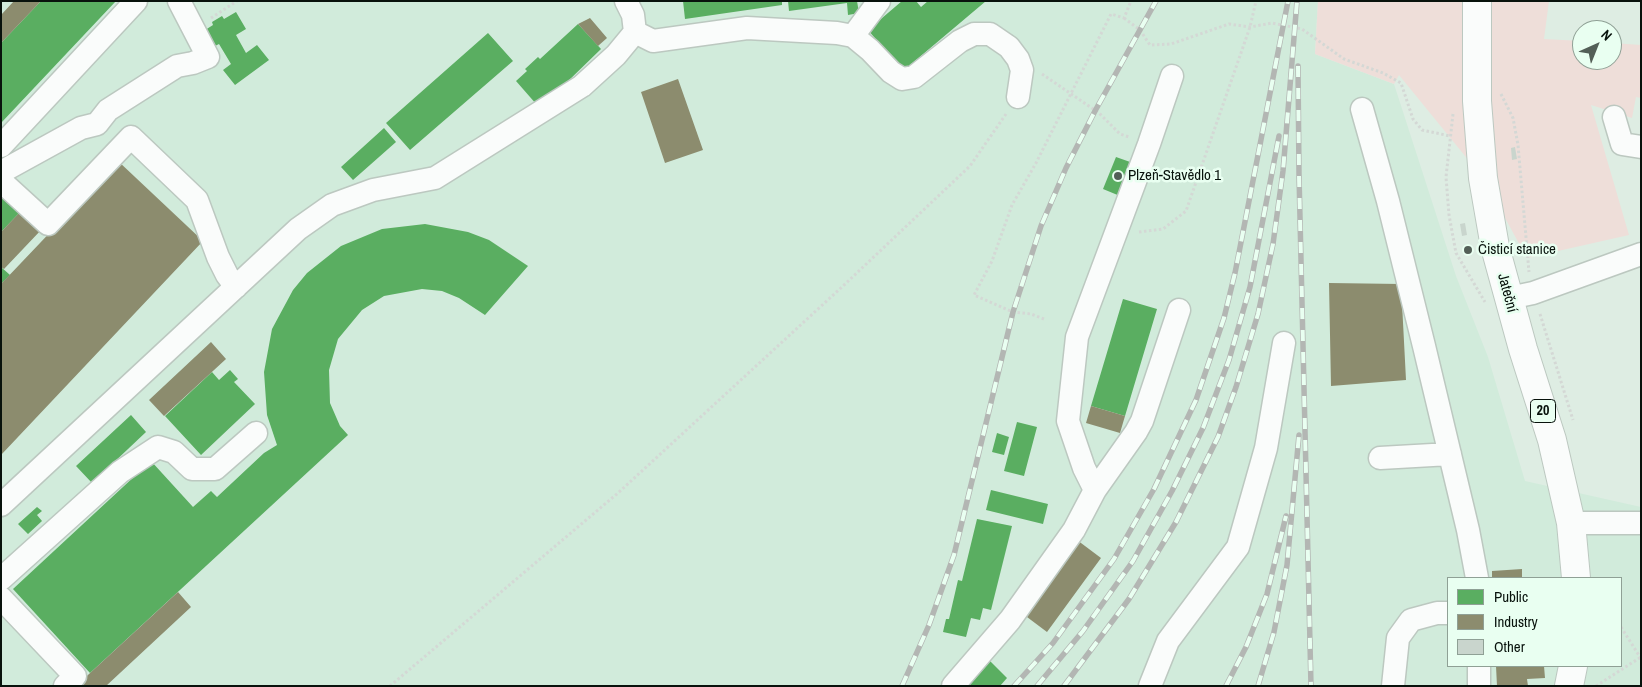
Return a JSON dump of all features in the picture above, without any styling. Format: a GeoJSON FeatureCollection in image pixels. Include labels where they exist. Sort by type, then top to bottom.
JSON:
{"type":"FeatureCollection","features":[{"type":"Feature","properties":{"kind":"main road","name":"Jateční"},"geometry":{"type":"LineString","coordinates":[[1477,1],[1476,101],[1483,178],[1495,247],[1552,440],[1571,523],[1576,577]]}},
{"type":"Feature","properties":{"kind":"main road"},"geometry":{"type":"LineString","coordinates":[[1569,686],[1573,667]]}},
{"type":"Feature","properties":{"kind":"lane"},"geometry":{"type":"LineString","coordinates":[[1,146],[136,1]]}},
{"type":"Feature","properties":{"kind":"lane"},"geometry":{"type":"LineString","coordinates":[[1,172],[82,128],[97,124],[108,110],[177,66],[193,63],[208,57],[179,1]]}},
{"type":"Feature","properties":{"kind":"lane"},"geometry":{"type":"LineString","coordinates":[[1,505],[298,230],[332,205],[373,190],[435,178],[566,98],[582,86],[616,55],[635,32],[633,15],[626,1]]}},
{"type":"Feature","properties":{"kind":"lane"},"geometry":{"type":"LineString","coordinates":[[853,36],[879,1]]}},
{"type":"Feature","properties":{"kind":"lane"},"geometry":{"type":"LineString","coordinates":[[635,32],[653,41],[747,28],[853,36],[870,50],[891,72],[902,79],[914,77],[960,41],[974,34],[990,34],[1009,47],[1018,59],[1022,70],[1018,97]]}},
{"type":"Feature","properties":{"kind":"lane"},"geometry":{"type":"LineString","coordinates":[[1095,490],[1084,468],[1068,421],[1077,337],[1149,144],[1172,76]]}},
{"type":"Feature","properties":{"kind":"lane"},"geometry":{"type":"LineString","coordinates":[[1362,109],[1388,201],[1450,454],[1477,577]]}},
{"type":"Feature","properties":{"kind":"lane"},"geometry":{"type":"LineString","coordinates":[[1614,117],[1622,144],[1641,147]]}},
{"type":"Feature","properties":{"kind":"lane"},"geometry":{"type":"LineString","coordinates":[[97,124],[123,146]]}},
{"type":"Feature","properties":{"kind":"lane"},"geometry":{"type":"LineString","coordinates":[[1,181],[48,224],[131,137],[197,200],[218,257],[226,274],[236,287]]}},
{"type":"Feature","properties":{"kind":"lane"},"geometry":{"type":"LineString","coordinates":[[1509,298],[1533,293],[1641,254]]}},
{"type":"Feature","properties":{"kind":"lane"},"geometry":{"type":"LineString","coordinates":[[954,686],[1010,620],[1074,530],[1095,490],[1142,422],[1179,310]]}},
{"type":"Feature","properties":{"kind":"lane"},"geometry":{"type":"LineString","coordinates":[[1150,686],[1168,641],[1238,547],[1266,448],[1284,343]]}},
{"type":"Feature","properties":{"kind":"lane"},"geometry":{"type":"LineString","coordinates":[[1,579],[120,472],[158,447],[174,452],[192,469],[215,469],[256,433]]}},
{"type":"Feature","properties":{"kind":"lane"},"geometry":{"type":"LineString","coordinates":[[1380,458],[1450,454]]}},
{"type":"Feature","properties":{"kind":"lane"},"geometry":{"type":"LineString","coordinates":[[1571,523],[1641,523]]}},
{"type":"Feature","properties":{"kind":"lane"},"geometry":{"type":"LineString","coordinates":[[1,598],[75,676],[65,686]]}},
{"type":"Feature","properties":{"kind":"lane"},"geometry":{"type":"LineString","coordinates":[[1393,686],[1398,638],[1411,620],[1436,613],[1447,613]]}},
{"type":"Feature","properties":{"kind":"lane"},"geometry":{"type":"LineString","coordinates":[[1478,686],[1479,667]]}},
{"type":"Feature","properties":{"kind":"path"},"geometry":{"type":"LineString","coordinates":[[194,30],[237,1]]}},
{"type":"Feature","properties":{"kind":"path"},"geometry":{"type":"LineString","coordinates":[[1124,18],[1131,1]]}},
{"type":"Feature","properties":{"kind":"path"},"geometry":{"type":"LineString","coordinates":[[1114,235],[1163,229],[1186,211],[1250,28],[1256,1]]}},
{"type":"Feature","properties":{"kind":"path"},"geometry":{"type":"LineString","coordinates":[[1044,318],[1013,312],[974,295],[992,261],[1012,205],[1036,163],[1112,14],[1124,18],[1140,30],[1150,45],[1171,44],[1229,24],[1250,28],[1272,22],[1302,29],[1344,59],[1383,73],[1401,84],[1413,119],[1422,130],[1450,136]]}},
{"type":"Feature","properties":{"kind":"path"},"geometry":{"type":"LineString","coordinates":[[1018,59],[1099,113],[1120,134],[1149,144]]}},
{"type":"Feature","properties":{"kind":"path"},"geometry":{"type":"LineString","coordinates":[[390,686],[618,493],[949,186],[970,166],[1018,97]]}},
{"type":"Feature","properties":{"kind":"path"},"geometry":{"type":"LineString","coordinates":[[1596,686],[1640,657],[1622,629]]}},
{"type":"Feature","properties":{"kind":"shaded area"},"geometry":{"type":"Polygon","coordinates":[[[1,1],[1318,1],[1315,54],[1394,84],[1456,276],[1488,357],[1525,481],[1641,507],[1641,686],[1,686],[1,1]]]}},
{"type":"Feature","properties":{"kind":"shaded area"},"geometry":{"type":"Polygon","coordinates":[[[1318,1],[1549,1],[1544,39],[1572,40],[1572,70],[1622,70],[1622,44],[1641,45],[1641,98],[1636,97],[1632,118],[1591,105],[1629,235],[1527,258],[1483,178],[1399,75],[1394,84],[1315,54],[1318,1]]]}},
{"type":"Feature","properties":{"kind":"building: Public"},"geometry":{"type":"Polygon","coordinates":[[[41,1],[116,1],[1,123],[1,43],[41,1]]]}},
{"type":"Feature","properties":{"kind":"building: Public"},"geometry":{"type":"Polygon","coordinates":[[[683,1],[782,1],[782,5],[685,19],[683,1]]]}},
{"type":"Feature","properties":{"kind":"building: Public"},"geometry":{"type":"Polygon","coordinates":[[[788,1],[857,1],[859,13],[848,15],[847,3],[789,11],[788,1]]]}},
{"type":"Feature","properties":{"kind":"building: Public"},"geometry":{"type":"Polygon","coordinates":[[[902,1],[916,1],[921,7],[928,1],[986,1],[903,71],[868,30],[902,1]]]}},
{"type":"Feature","properties":{"kind":"building: Public"},"geometry":{"type":"Polygon","coordinates":[[[236,12],[246,29],[236,35],[246,53],[257,45],[269,60],[235,85],[223,70],[231,64],[219,44],[211,48],[202,32],[213,25],[212,22],[222,16],[224,19],[236,12]]]}},
{"type":"Feature","properties":{"kind":"building: Public"},"geometry":{"type":"Polygon","coordinates":[[[578,24],[601,49],[564,85],[537,105],[516,81],[538,57],[540,59],[578,24]]]}},
{"type":"Feature","properties":{"kind":"building: Public"},"geometry":{"type":"Polygon","coordinates":[[[488,33],[513,61],[410,150],[386,123],[488,33]]]}},
{"type":"Feature","properties":{"kind":"building: Public"},"geometry":{"type":"Polygon","coordinates":[[[384,128],[396,142],[353,180],[341,167],[384,128]]]}},
{"type":"Feature","properties":{"kind":"building: Public","name":"Plzeň-Stavědlo 1"},"geometry":{"type":"Polygon","coordinates":[[[1116,157],[1133,163],[1120,196],[1103,189],[1116,157]]]}},
{"type":"Feature","properties":{"kind":"building: Public"},"geometry":{"type":"Polygon","coordinates":[[[1,189],[23,209],[1,232],[1,189]]]}},
{"type":"Feature","properties":{"kind":"building: Public"},"geometry":{"type":"Polygon","coordinates":[[[425,224],[468,232],[489,240],[528,266],[485,315],[459,298],[442,291],[422,289],[384,296],[362,310],[338,339],[329,370],[330,403],[340,426],[348,435],[90,673],[13,589],[151,461],[193,507],[211,491],[217,497],[264,453],[277,445],[267,415],[264,372],[272,329],[293,290],[307,273],[341,246],[382,229],[425,224]]]}},
{"type":"Feature","properties":{"kind":"building: Public"},"geometry":{"type":"Polygon","coordinates":[[[1,267],[10,275],[1,284],[1,267]]]}},
{"type":"Feature","properties":{"kind":"building: Public"},"geometry":{"type":"Polygon","coordinates":[[[1123,299],[1157,309],[1125,416],[1091,406],[1123,299]]]}},
{"type":"Feature","properties":{"kind":"building: Public"},"geometry":{"type":"Polygon","coordinates":[[[230,370],[238,379],[234,382],[255,404],[201,455],[165,416],[212,372],[219,380],[230,370]]]}},
{"type":"Feature","properties":{"kind":"building: Public"},"geometry":{"type":"Polygon","coordinates":[[[131,415],[146,432],[92,483],[76,466],[131,415]]]}},
{"type":"Feature","properties":{"kind":"building: Public"},"geometry":{"type":"Polygon","coordinates":[[[1017,422],[1037,427],[1024,476],[1004,471],[1017,422]]]}},
{"type":"Feature","properties":{"kind":"building: Public"},"geometry":{"type":"Polygon","coordinates":[[[997,433],[1009,437],[1004,455],[992,452],[997,433]]]}},
{"type":"Feature","properties":{"kind":"building: Public"},"geometry":{"type":"Polygon","coordinates":[[[991,490],[1048,504],[1043,524],[986,510],[991,490]]]}},
{"type":"Feature","properties":{"kind":"building: Public"},"geometry":{"type":"Polygon","coordinates":[[[37,507],[42,511],[37,515],[42,521],[28,534],[18,524],[37,507]]]}},
{"type":"Feature","properties":{"kind":"building: Public"},"geometry":{"type":"Polygon","coordinates":[[[977,519],[1012,526],[991,610],[983,608],[980,620],[971,618],[966,637],[943,632],[946,619],[949,619],[958,580],[962,581],[977,519]]]}},
{"type":"Feature","properties":{"kind":"building: Public"},"geometry":{"type":"Polygon","coordinates":[[[989,660],[1007,678],[1000,686],[965,686],[989,660]]]}},
{"type":"Feature","properties":{"kind":"building: Industry"},"geometry":{"type":"Polygon","coordinates":[[[14,1],[41,1],[1,43],[1,15],[14,1]]]}},
{"type":"Feature","properties":{"kind":"building: Industry"},"geometry":{"type":"Polygon","coordinates":[[[590,18],[607,38],[598,46],[578,24],[590,18]]]}},
{"type":"Feature","properties":{"kind":"building: Industry"},"geometry":{"type":"Polygon","coordinates":[[[678,79],[703,150],[665,163],[641,92],[678,79]]]}},
{"type":"Feature","properties":{"kind":"building: Industry"},"geometry":{"type":"Polygon","coordinates":[[[118,161],[203,241],[1,455],[1,284],[118,161]]]}},
{"type":"Feature","properties":{"kind":"building: Industry"},"geometry":{"type":"Polygon","coordinates":[[[22,210],[42,229],[4,269],[1,267],[1,232],[22,210]]]}},
{"type":"Feature","properties":{"kind":"building: Industry"},"geometry":{"type":"Polygon","coordinates":[[[1329,283],[1401,284],[1406,380],[1331,386],[1329,283]]]}},
{"type":"Feature","properties":{"kind":"building: Industry"},"geometry":{"type":"Polygon","coordinates":[[[211,342],[226,359],[164,416],[149,400],[211,342]]]}},
{"type":"Feature","properties":{"kind":"building: Industry"},"geometry":{"type":"Polygon","coordinates":[[[1091,406],[1125,416],[1120,433],[1086,423],[1091,406]]]}},
{"type":"Feature","properties":{"kind":"building: Industry"},"geometry":{"type":"Polygon","coordinates":[[[1077,540],[1101,558],[1047,632],[1023,614],[1077,540]]]}},
{"type":"Feature","properties":{"kind":"building: Industry"},"geometry":{"type":"Polygon","coordinates":[[[1522,569],[1522,577],[1492,577],[1492,571],[1522,569]]]}},
{"type":"Feature","properties":{"kind":"building: Industry"},"geometry":{"type":"Polygon","coordinates":[[[178,592],[191,607],[106,686],[76,686],[178,592]]]}},
{"type":"Feature","properties":{"kind":"building: Industry"},"geometry":{"type":"Polygon","coordinates":[[[1496,667],[1544,667],[1545,678],[1527,679],[1528,686],[1497,686],[1496,667]]]}},
{"type":"Feature","properties":{"kind":"building: Other"},"geometry":{"type":"Polygon","coordinates":[[[1515,147],[1517,159],[1512,160],[1511,148],[1515,147]]]}},
{"type":"Feature","properties":{"kind":"building: Other"},"geometry":{"type":"Polygon","coordinates":[[[1465,223],[1467,235],[1462,236],[1460,224],[1465,223]]]}},
{"type":"Feature","properties":{"kind":"railway"},"geometry":{"type":"LineString","coordinates":[[902,686],[929,625],[954,555],[1013,312],[1041,226],[1066,168],[1095,111],[1156,1]]}},
{"type":"Feature","properties":{"kind":"railway"},"geometry":{"type":"LineString","coordinates":[[1014,686],[1053,643],[1114,559],[1154,489],[1196,400],[1224,318],[1235,273],[1288,1]]}},
{"type":"Feature","properties":{"kind":"railway"},"geometry":{"type":"LineString","coordinates":[[1064,686],[1129,599],[1176,522],[1218,437],[1236,387],[1258,314],[1273,244],[1283,171],[1297,1]]}},
{"type":"Feature","properties":{"kind":"railway"},"geometry":{"type":"LineString","coordinates":[[1298,66],[1311,686]]}},
{"type":"Feature","properties":{"kind":"railway"},"geometry":{"type":"LineString","coordinates":[[1037,686],[1083,631],[1133,561],[1172,491],[1203,428],[1229,360],[1250,287],[1279,136]]}},
{"type":"Feature","properties":{"kind":"railway"},"geometry":{"type":"LineString","coordinates":[[1258,686],[1274,632],[1287,565],[1299,435]]}},
{"type":"Feature","properties":{"kind":"railway"},"geometry":{"type":"LineString","coordinates":[[1226,686],[1246,647],[1267,594],[1286,516]]}},
{"type":"Feature","properties":{"kind":"place","name":"Plzeň-Stavědlo 1"},"geometry":{"type":"Point","coordinates":[1118,176]}},
{"type":"Feature","properties":{"kind":"place","name":"Čisticí stanice"},"geometry":{"type":"Point","coordinates":[1468,250]}}]}
